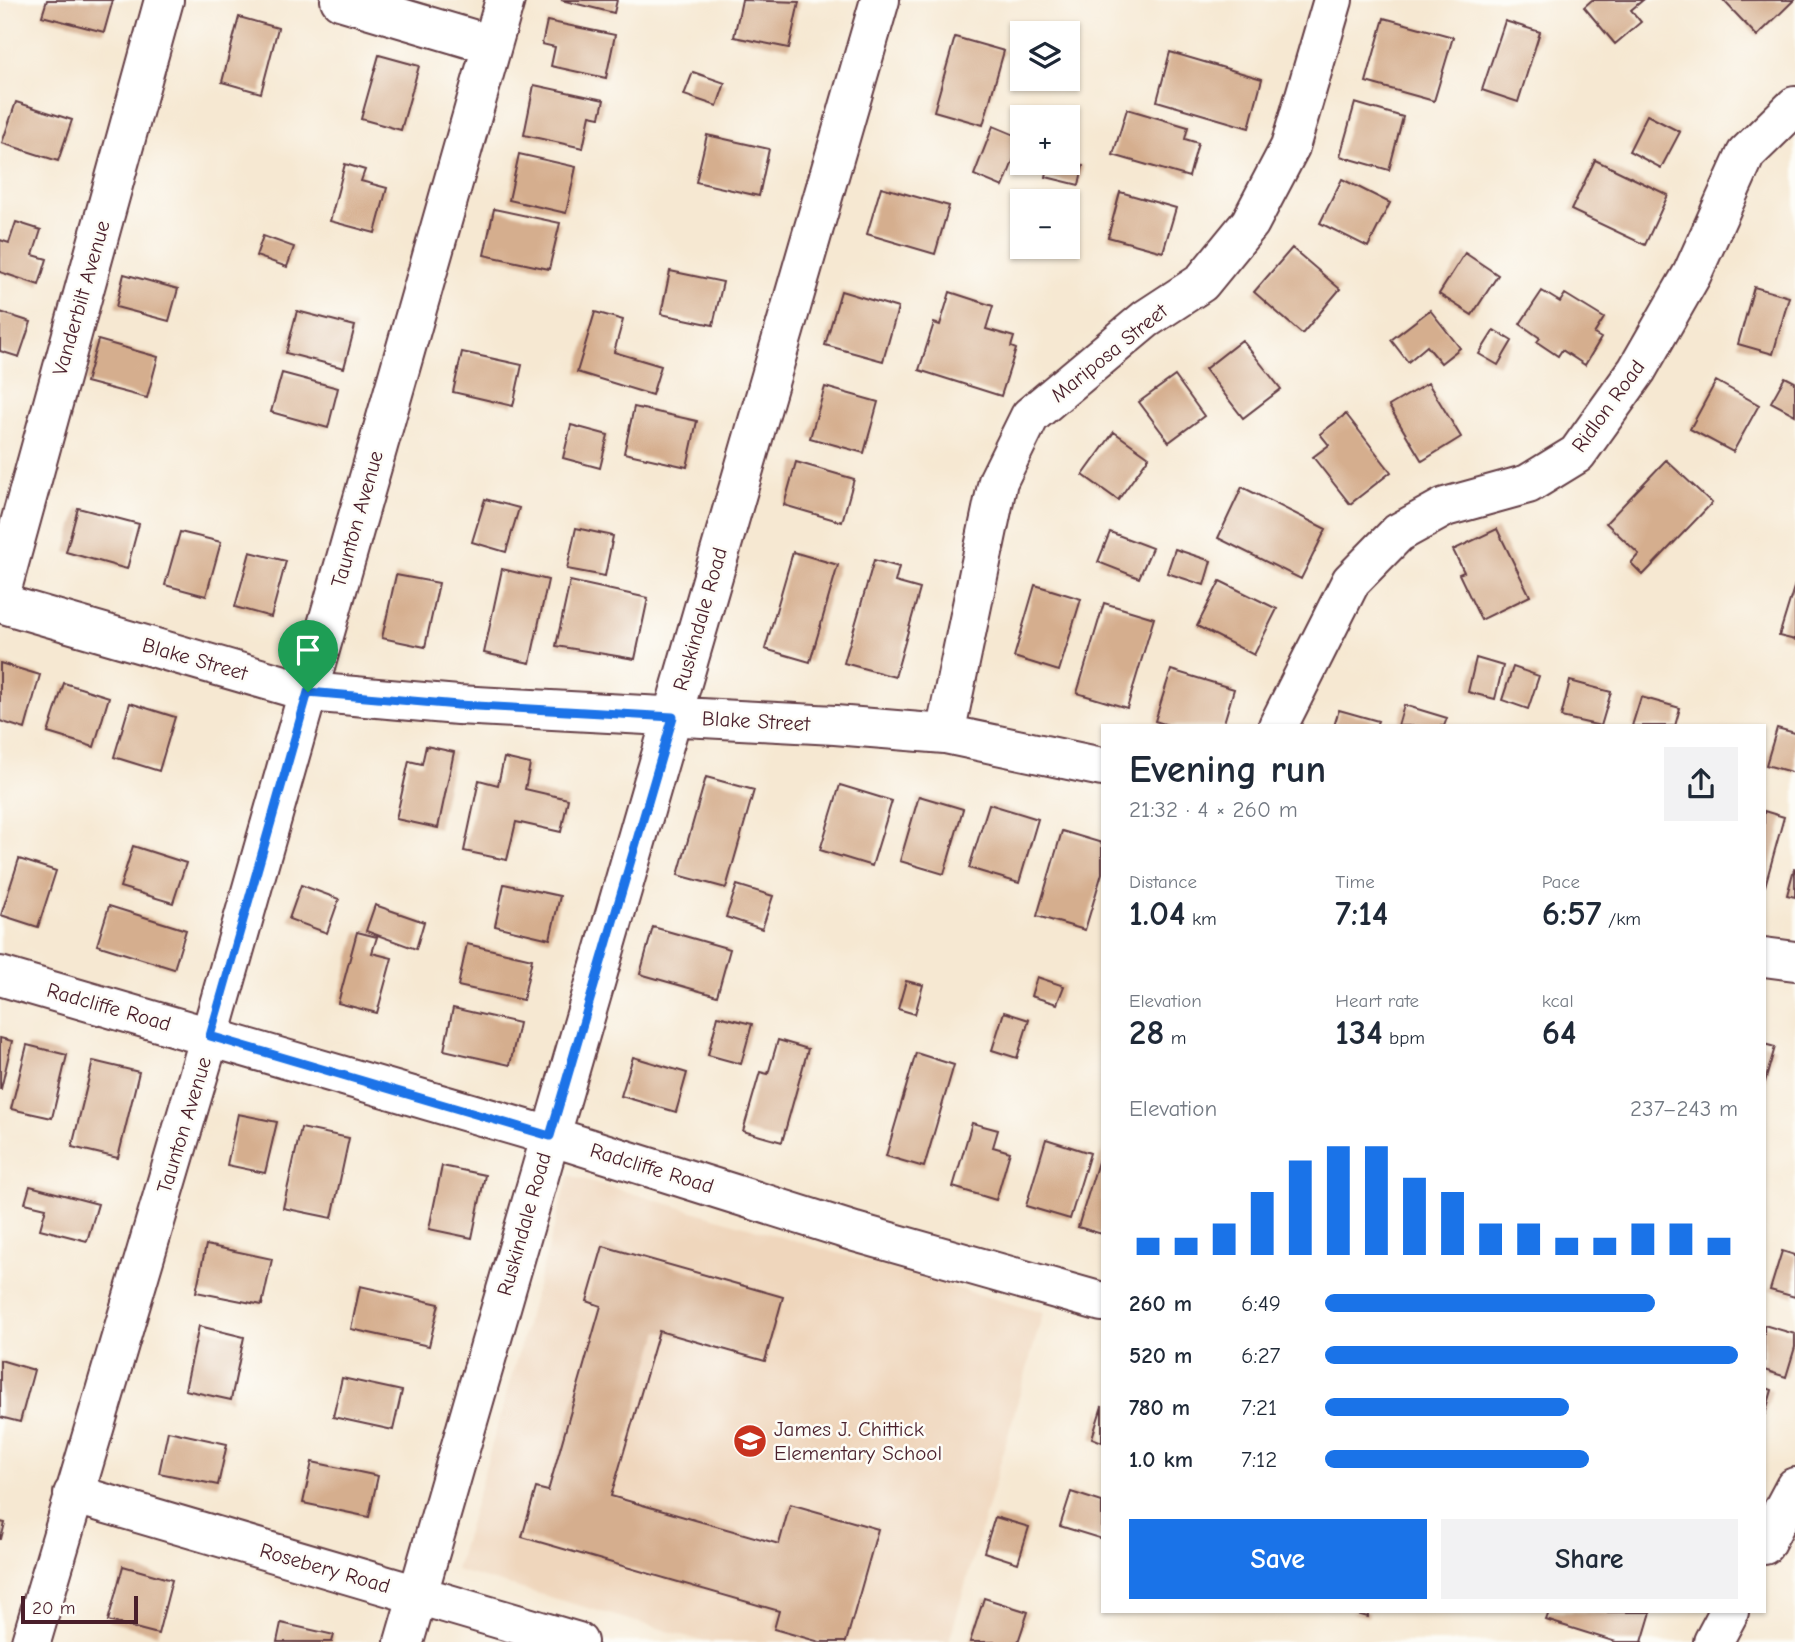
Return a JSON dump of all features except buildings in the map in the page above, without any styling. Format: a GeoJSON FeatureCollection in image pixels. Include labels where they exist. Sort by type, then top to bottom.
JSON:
{"type":"FeatureCollection","features":[{"type":"Feature","properties":{"kind":"street","name":"Vanderbilt Avenue"},"geometry":{"type":"LineString","coordinates":[[0,596],[164,0]]}},
{"type":"Feature","properties":{"kind":"street"},"geometry":{"type":"LineString","coordinates":[[340,0],[492,45]]}},
{"type":"Feature","properties":{"kind":"street","name":"Taunton Avenue"},"geometry":{"type":"LineString","coordinates":[[32,1642],[73,1494],[210,1036],[505,0]]}},
{"type":"Feature","properties":{"kind":"street","name":"Ruskindale Road"},"geometry":{"type":"LineString","coordinates":[[404,1642],[880,0]]}},
{"type":"Feature","properties":{"kind":"street","name":"Mariposa Street"},"geometry":{"type":"LineString","coordinates":[[945,734],[998,481],[1030,416],[1146,319],[1201,283],[1250,223],[1290,147],[1333,0]]}},
{"type":"Feature","properties":{"kind":"street","name":"Ridlon Road"},"geometry":{"type":"LineString","coordinates":[[1279,724],[1351,581],[1398,533],[1446,507],[1528,484],[1577,454],[1637,370],[1679,298],[1745,154],[1795,106]]}},
{"type":"Feature","properties":{"kind":"street","name":"Blake Street"},"geometry":{"type":"LineString","coordinates":[[0,603],[308,692],[458,705],[945,734],[1101,767]]}},
{"type":"Feature","properties":{"kind":"street"},"geometry":{"type":"LineString","coordinates":[[1766,957],[1795,961]]}},
{"type":"Feature","properties":{"kind":"street","name":"Radcliffe Road"},"geometry":{"type":"LineString","coordinates":[[0,976],[550,1136],[855,1232],[1101,1302]]}},
{"type":"Feature","properties":{"kind":"street"},"geometry":{"type":"LineString","coordinates":[[1766,1539],[1783,1489]]}},
{"type":"Feature","properties":{"kind":"street","name":"Rosebery Road"},"geometry":{"type":"LineString","coordinates":[[73,1494],[578,1642]]}},
{"type":"Feature","properties":{"kind":"street"},"geometry":{"type":"LineString","coordinates":[[1713,1642],[1728,1613]]}},
{"type":"Feature","properties":{"kind":"shaded area","name":"James J. Chittick Elementary School"},"geometry":{"type":"Polygon","coordinates":[[[569,1175],[1043,1313],[949,1642],[706,1642],[456,1570],[569,1175]]]}},
{"type":"Feature","properties":{"kind":"place","name":"James J. Chittick Elementary School"},"geometry":{"type":"Point","coordinates":[750,1441]}},
{"type":"Feature","properties":{"kind":"route"},"geometry":{"type":"LineString","coordinates":[[308,692],[458,705],[673,717],[550,1136],[210,1036],[308,692]]}}]}
